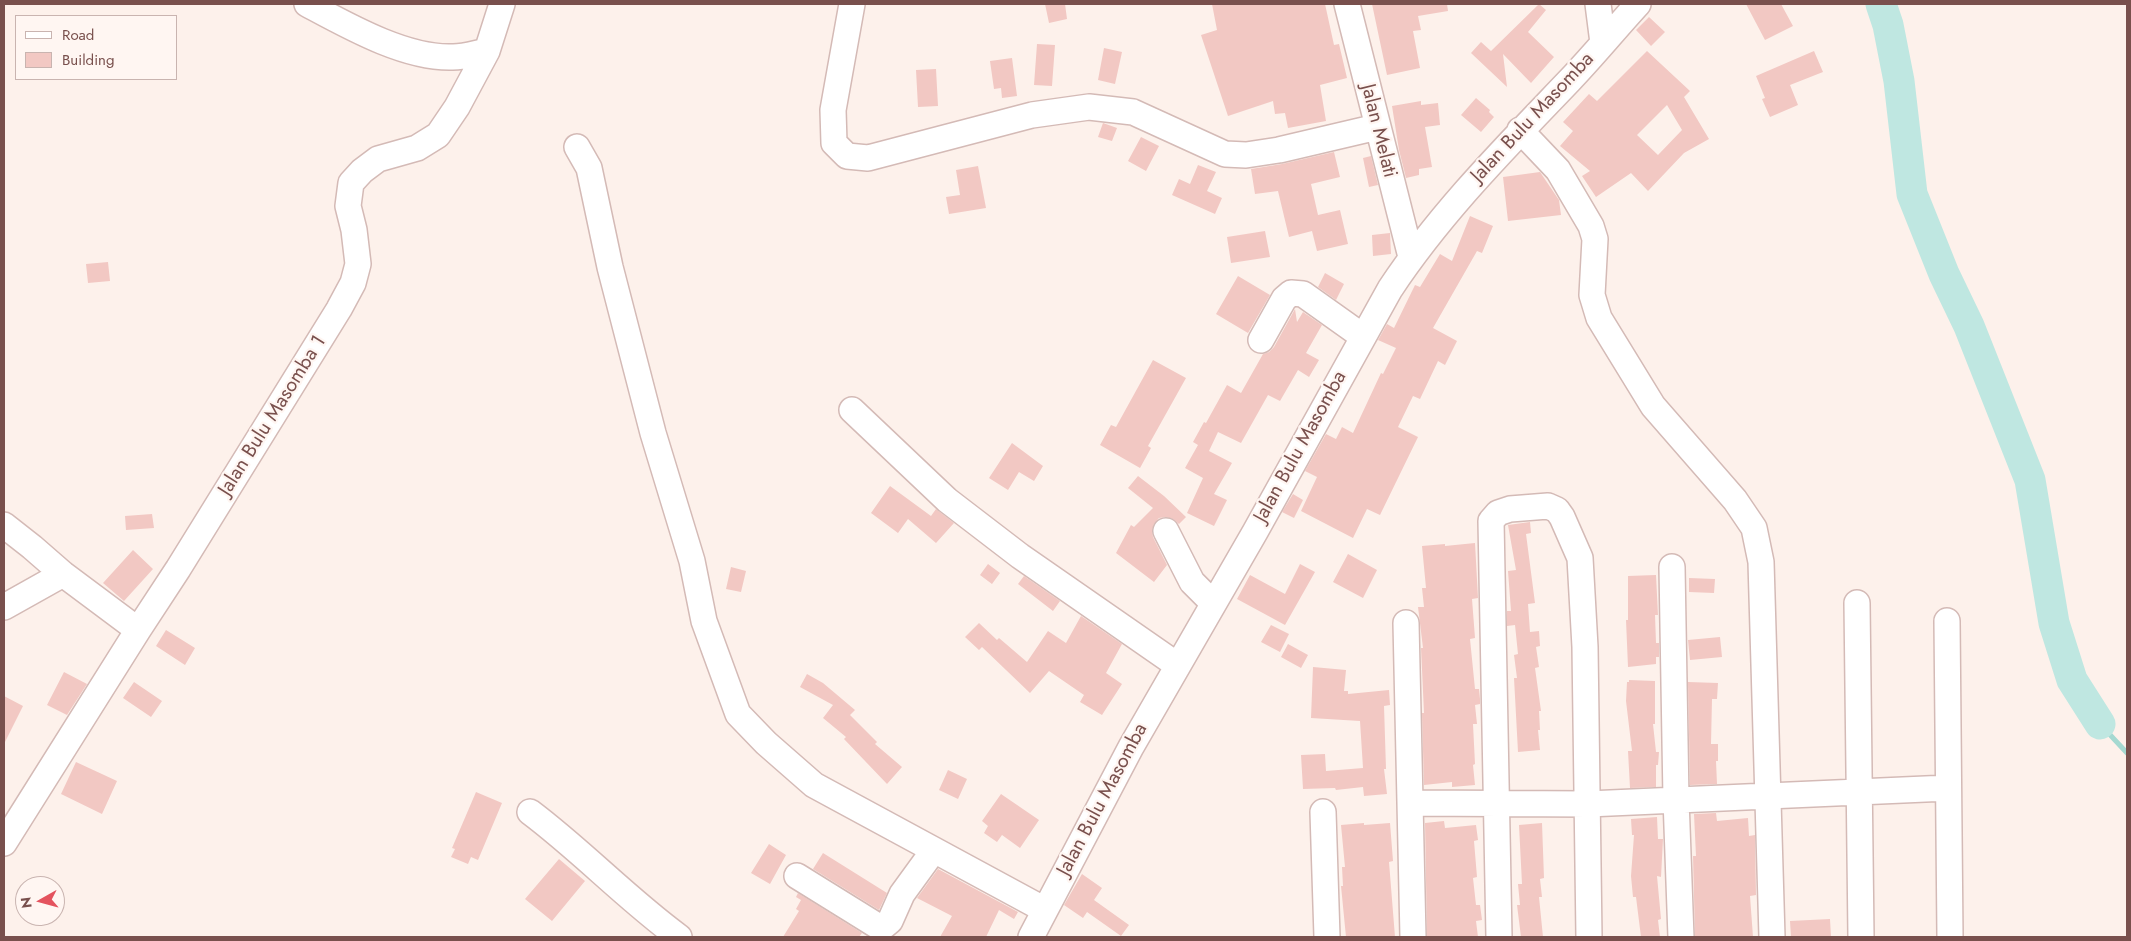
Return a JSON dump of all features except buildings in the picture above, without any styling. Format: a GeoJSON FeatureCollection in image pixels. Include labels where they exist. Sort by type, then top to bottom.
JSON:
{"type":"FeatureCollection","features":[{"type":"Feature","properties":{"kind":"street"},"geometry":{"type":"LineString","coordinates":[[307,4],[387,43],[424,54],[452,57],[487,51]]}},
{"type":"Feature","properties":{"kind":"street","name":"Jalan Bulu Masomba 1"},"geometry":{"type":"LineString","coordinates":[[4,843],[183,562],[339,309],[353,283],[358,264],[354,230],[348,206],[351,183],[362,171],[378,159],[417,148],[438,135],[457,107],[487,51],[502,4]]}},
{"type":"Feature","properties":{"kind":"street"},"geometry":{"type":"LineString","coordinates":[[852,4],[833,110],[834,143],[847,156],[868,158],[1032,115],[1089,107],[1133,112],[1225,154],[1239,155],[1278,150],[1376,127]]}},
{"type":"Feature","properties":{"kind":"street","name":"Jalan Melati"},"geometry":{"type":"LineString","coordinates":[[1347,4],[1376,127],[1410,257]]}},
{"type":"Feature","properties":{"kind":"street"},"geometry":{"type":"LineString","coordinates":[[1598,4],[1603,43]]}},
{"type":"Feature","properties":{"kind":"street","name":"Jalan Bulu Masomba"},"geometry":{"type":"LineString","coordinates":[[1031,937],[1131,747],[1254,532],[1362,336],[1410,257],[1481,173],[1638,4]]}},
{"type":"Feature","properties":{"kind":"street"},"geometry":{"type":"LineString","coordinates":[[1520,130],[1558,170],[1591,226],[1595,239],[1592,295],[1599,318],[1653,406],[1735,500],[1754,528],[1761,562],[1772,937]]}},
{"type":"Feature","properties":{"kind":"street"},"geometry":{"type":"LineString","coordinates":[[577,147],[589,168],[610,267],[653,433],[692,561],[704,621],[738,714],[766,743],[814,785],[1045,910]]}},
{"type":"Feature","properties":{"kind":"street"},"geometry":{"type":"LineString","coordinates":[[1261,340],[1284,299],[1291,293],[1303,294],[1362,336]]}},
{"type":"Feature","properties":{"kind":"street"},"geometry":{"type":"LineString","coordinates":[[852,410],[946,500],[1020,556],[1177,666]]}},
{"type":"Feature","properties":{"kind":"street"},"geometry":{"type":"LineString","coordinates":[[1499,937],[1491,521],[1498,513],[1510,509],[1548,506],[1557,510],[1562,517],[1580,558],[1585,647],[1589,937]]}},
{"type":"Feature","properties":{"kind":"street"},"geometry":{"type":"LineString","coordinates":[[4,525],[32,546],[63,574],[138,630]]}},
{"type":"Feature","properties":{"kind":"street"},"geometry":{"type":"LineString","coordinates":[[1166,530],[1192,582],[1213,603]]}},
{"type":"Feature","properties":{"kind":"street"},"geometry":{"type":"LineString","coordinates":[[1672,567],[1676,799],[1681,937]]}},
{"type":"Feature","properties":{"kind":"street"},"geometry":{"type":"LineString","coordinates":[[4,607],[63,574]]}},
{"type":"Feature","properties":{"kind":"street"},"geometry":{"type":"LineString","coordinates":[[1856,603],[1860,793],[1860,937]]}},
{"type":"Feature","properties":{"kind":"street"},"geometry":{"type":"LineString","coordinates":[[1947,621],[1950,937]]}},
{"type":"Feature","properties":{"kind":"street"},"geometry":{"type":"LineString","coordinates":[[1406,623],[1413,937]]}},
{"type":"Feature","properties":{"kind":"street"},"geometry":{"type":"LineString","coordinates":[[1410,804],[1497,802],[1588,804],[1948,788]]}},
{"type":"Feature","properties":{"kind":"street"},"geometry":{"type":"LineString","coordinates":[[530,812],[574,846],[679,937]]}},
{"type":"Feature","properties":{"kind":"street"},"geometry":{"type":"LineString","coordinates":[[1323,812],[1326,937]]}},
{"type":"Feature","properties":{"kind":"street"},"geometry":{"type":"LineString","coordinates":[[797,876],[876,926],[884,926],[890,921],[902,894],[934,850]]}},
{"type":"Feature","properties":{"kind":"waterway"},"geometry":{"type":"LineString","coordinates":[[1881,4],[1888,25],[1899,81],[1912,194],[1944,274],[1969,326],[2030,480],[2054,623],[2072,680],[2100,724]]}},
{"type":"Feature","properties":{"kind":"waterway"},"geometry":{"type":"LineString","coordinates":[[2100,724],[2127,753]]}}]}
